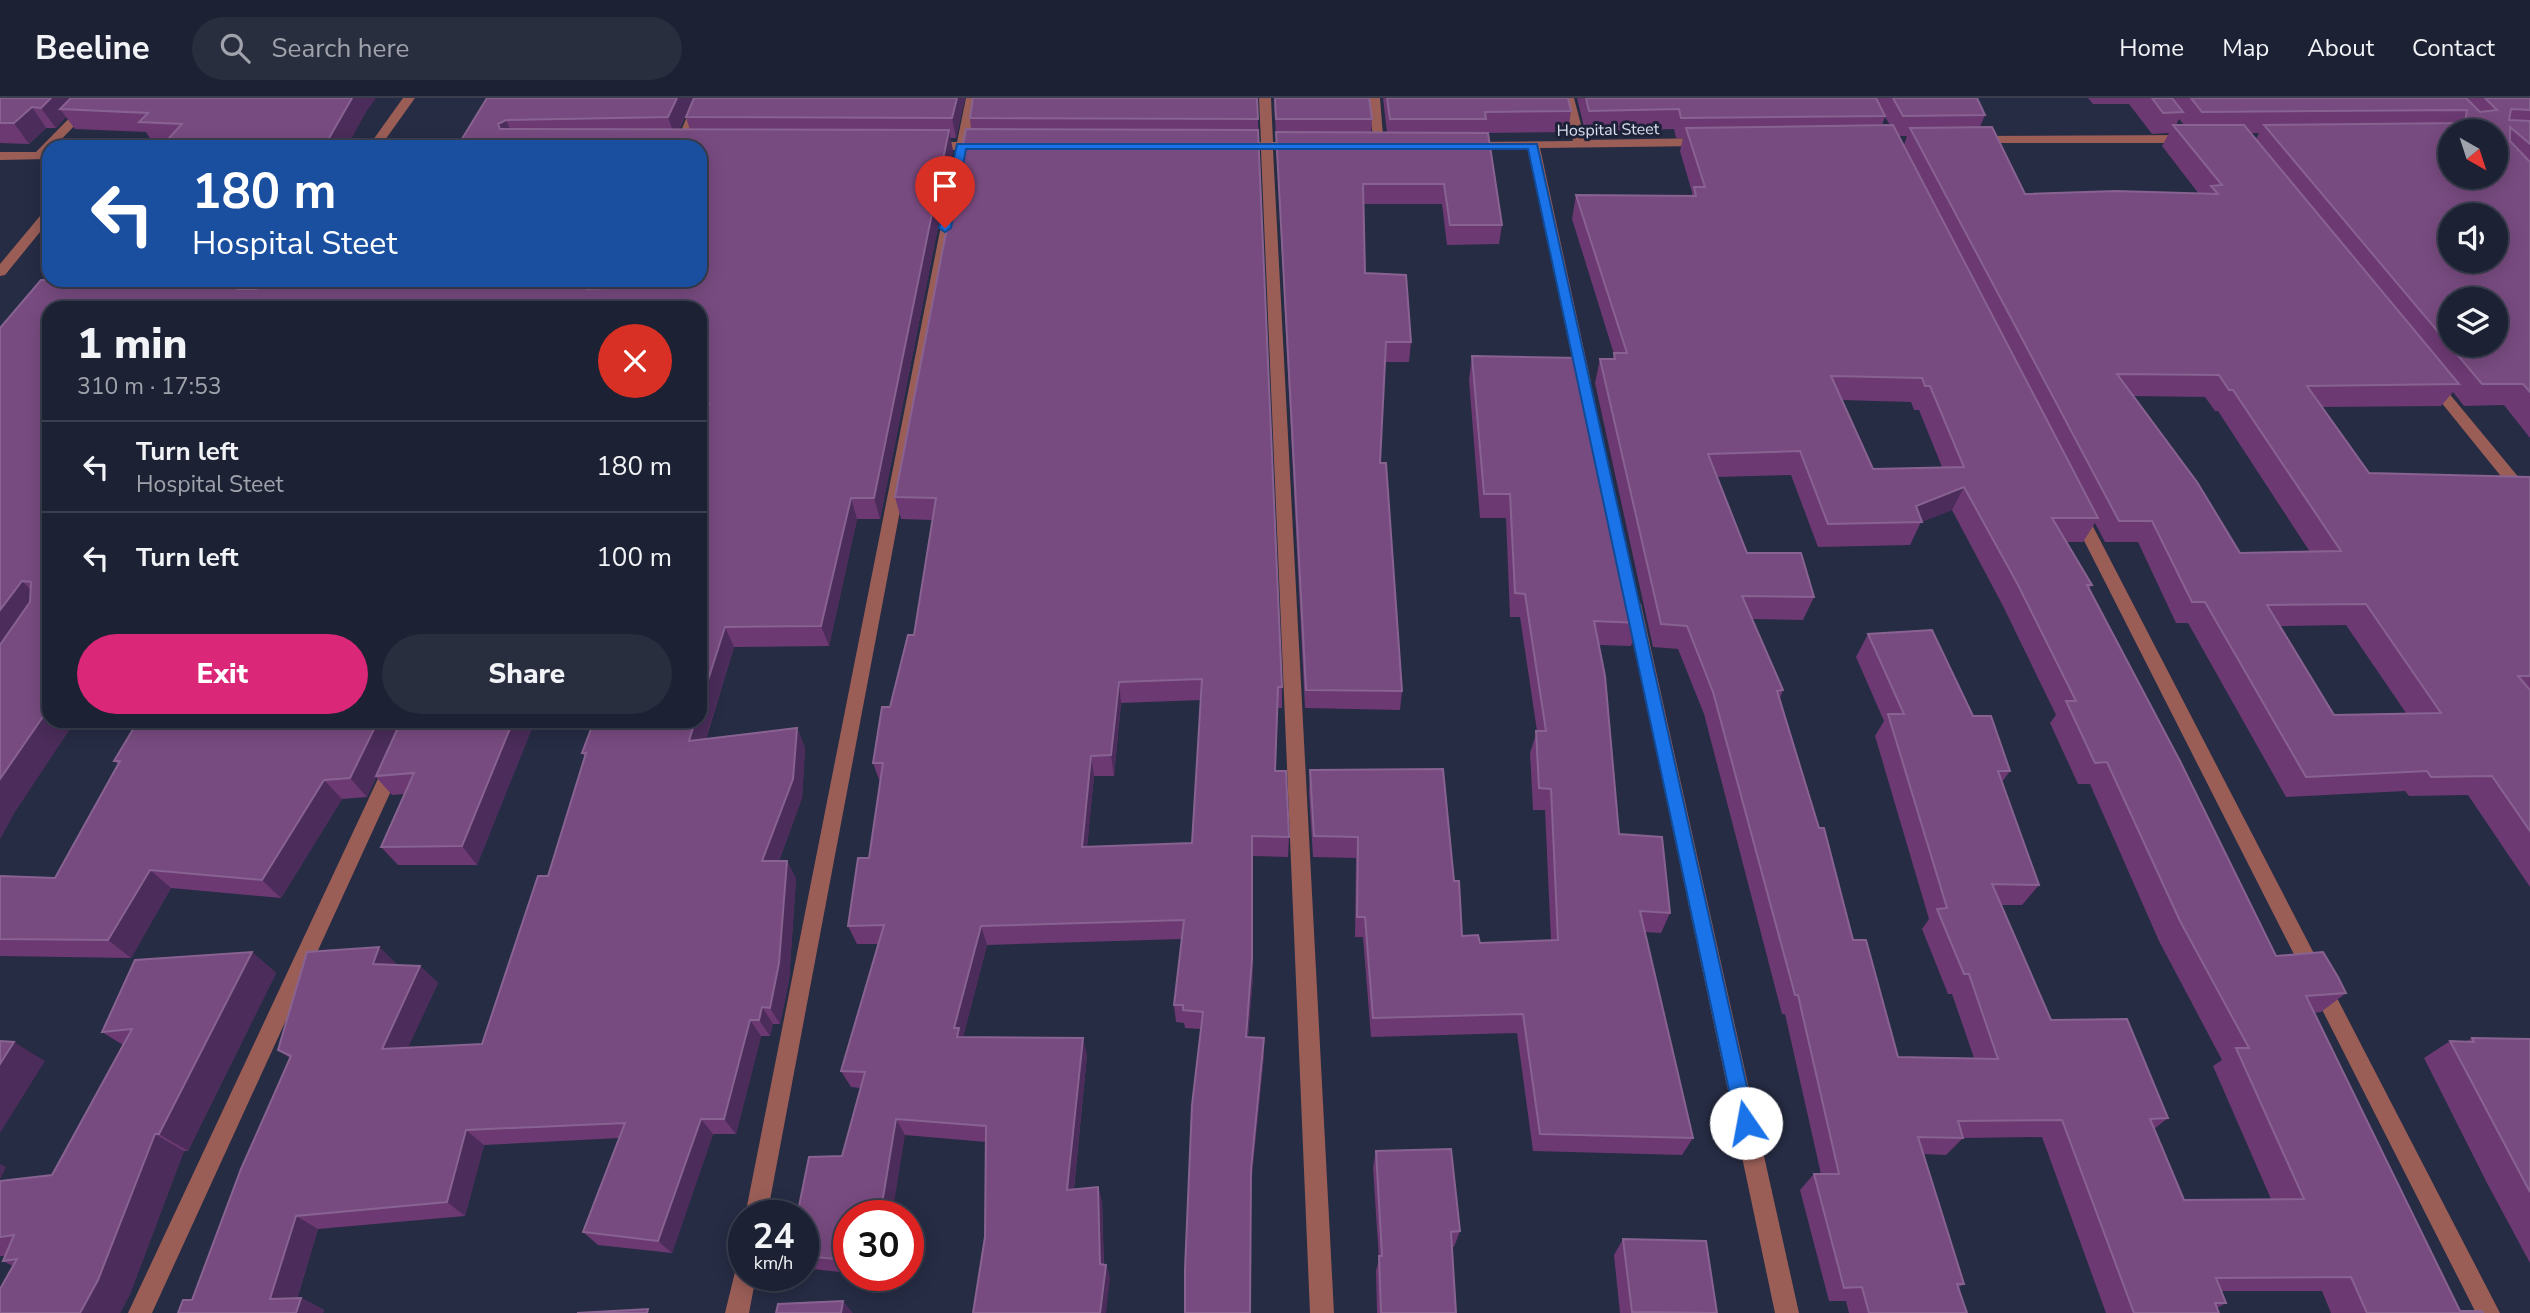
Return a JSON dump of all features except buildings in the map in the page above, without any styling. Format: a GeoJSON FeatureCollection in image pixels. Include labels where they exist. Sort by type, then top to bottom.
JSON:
{"type":"FeatureCollection","features":[{"type":"Feature","properties":{"kind":"street"},"geometry":{"type":"LineString","coordinates":[[57,140],[95,98]]}},
{"type":"Feature","properties":{"kind":"street"},"geometry":{"type":"LineString","coordinates":[[379,140],[408,98]]}},
{"type":"Feature","properties":{"kind":"street"},"geometry":{"type":"LineString","coordinates":[[679,140],[701,98]]}},
{"type":"Feature","properties":{"kind":"street"},"geometry":{"type":"LineString","coordinates":[[759,1200],[972,98]]}},
{"type":"Feature","properties":{"kind":"street"},"geometry":{"type":"LineString","coordinates":[[1265,98],[1322,1313]]}},
{"type":"Feature","properties":{"kind":"street"},"geometry":{"type":"LineString","coordinates":[[1374,98],[1373,145],[1394,145]]}},
{"type":"Feature","properties":{"kind":"street"},"geometry":{"type":"LineString","coordinates":[[1568,98],[1580,145]]}},
{"type":"Feature","properties":{"kind":"street"},"geometry":{"type":"LineString","coordinates":[[1955,140],[2186,135]]}},
{"type":"Feature","properties":{"kind":"street","name":"Hospital Steet"},"geometry":{"type":"LineString","coordinates":[[1449,146],[1724,142]]}},
{"type":"Feature","properties":{"kind":"street"},"geometry":{"type":"LineString","coordinates":[[1225,146],[1317,145]]}},
{"type":"Feature","properties":{"kind":"street"},"geometry":{"type":"LineString","coordinates":[[919,146],[1003,146]]}},
{"type":"Feature","properties":{"kind":"street"},"geometry":{"type":"LineString","coordinates":[[1533,146],[1589,404]]}},
{"type":"Feature","properties":{"kind":"street"},"geometry":{"type":"LineString","coordinates":[[0,156],[42,155]]}},
{"type":"Feature","properties":{"kind":"street"},"geometry":{"type":"LineString","coordinates":[[0,272],[42,221]]}},
{"type":"Feature","properties":{"kind":"street"},"geometry":{"type":"LineString","coordinates":[[2426,374],[2530,502]]}},
{"type":"Feature","properties":{"kind":"street"},"geometry":{"type":"LineString","coordinates":[[2071,498],[2488,1313]]}},
{"type":"Feature","properties":{"kind":"street"},"geometry":{"type":"LineString","coordinates":[[1627,580],[1787,1313]]}},
{"type":"Feature","properties":{"kind":"street"},"geometry":{"type":"LineString","coordinates":[[140,1313],[411,728]]}},
{"type":"Feature","properties":{"kind":"street"},"geometry":{"type":"LineString","coordinates":[[737,1313],[741,1291]]}},
{"type":"Feature","properties":{"kind":"route"},"geometry":{"type":"LineString","coordinates":[[945,228],[961,146],[1533,146],[1746,1123]]}}]}
